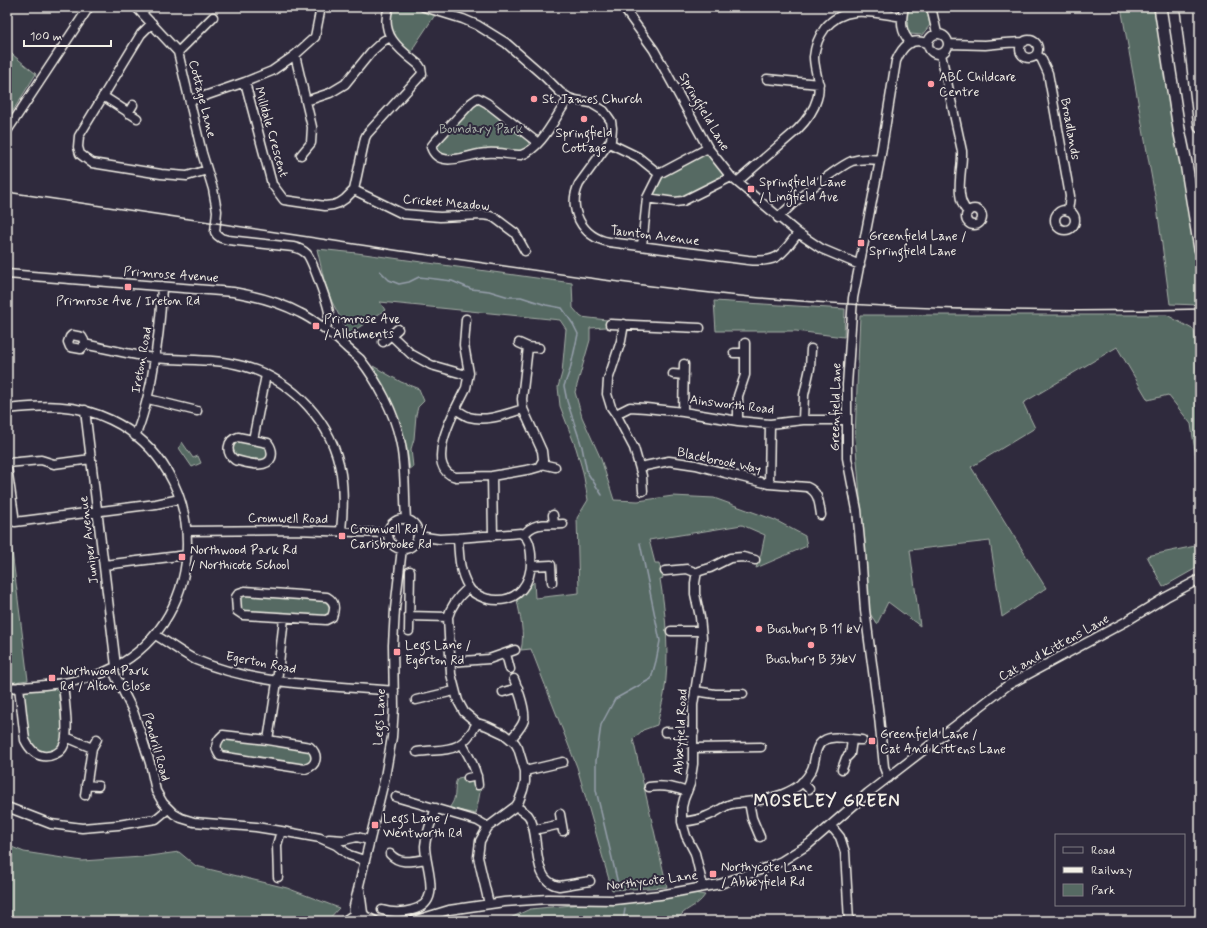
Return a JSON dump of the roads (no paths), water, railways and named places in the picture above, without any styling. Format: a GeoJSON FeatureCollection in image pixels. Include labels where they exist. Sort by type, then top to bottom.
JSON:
{"type":"FeatureCollection","features":[{"type":"Feature","properties":{"kind":"highway"},"geometry":{"type":"LineString","coordinates":[[1160,7],[1200,249]]}},
{"type":"Feature","properties":{"kind":"highway"},"geometry":{"type":"LineString","coordinates":[[1186,7],[1200,127]]}},
{"type":"Feature","properties":{"kind":"highway"},"geometry":{"type":"LineString","coordinates":[[1196,7],[1200,42]]}},
{"type":"Feature","properties":{"kind":"street"},"geometry":{"type":"LineString","coordinates":[[7,131],[89,7]]}},
{"type":"Feature","properties":{"kind":"street","name":"Cottage Lane"},"geometry":{"type":"LineString","coordinates":[[136,7],[178,52],[213,189],[217,211],[215,232],[217,236],[221,238],[255,243],[293,247],[306,253],[312,261],[328,307],[329,318],[326,328]]}},
{"type":"Feature","properties":{"kind":"street"},"geometry":{"type":"LineString","coordinates":[[190,101],[272,71],[295,55],[315,37],[321,7]]}},
{"type":"Feature","properties":{"kind":"street"},"geometry":{"type":"LineString","coordinates":[[354,190],[365,138],[421,76],[422,72],[419,65],[395,44],[390,37],[386,23],[386,15],[389,7]]}},
{"type":"Feature","properties":{"kind":"street"},"geometry":{"type":"LineString","coordinates":[[424,7],[477,24],[506,43],[528,61],[560,92],[569,98],[591,103],[604,111],[608,116],[612,128],[611,140],[609,143],[638,157],[659,174]]}},
{"type":"Feature","properties":{"kind":"street","name":"Springfield Lane"},"geometry":{"type":"LineString","coordinates":[[623,7],[654,50],[708,148],[734,179],[778,218],[798,233],[822,249],[860,265]]}},
{"type":"Feature","properties":{"kind":"street"},"geometry":{"type":"LineString","coordinates":[[904,7],[902,26],[906,37],[911,43],[924,42],[928,44]]}},
{"type":"Feature","properties":{"kind":"street"},"geometry":{"type":"LineString","coordinates":[[932,7],[937,34]]}},
{"type":"Feature","properties":{"kind":"street"},"geometry":{"type":"LineString","coordinates":[[647,198],[676,202],[683,201],[734,179],[804,124],[818,99],[819,84],[814,57],[816,45],[821,33],[834,19],[845,13],[861,11],[902,17]]}},
{"type":"Feature","properties":{"kind":"street"},"geometry":{"type":"LineString","coordinates":[[178,52],[213,17]]}},
{"type":"Feature","properties":{"kind":"street"},"geometry":{"type":"LineString","coordinates":[[152,23],[141,34],[88,121],[78,140],[80,154],[92,163],[161,174],[187,176],[207,170]]}},
{"type":"Feature","properties":{"kind":"street"},"geometry":{"type":"LineString","coordinates":[[940,33],[946,36],[949,41],[946,50],[941,54],[935,54],[932,52],[928,47],[928,44],[930,38],[940,33]]}},
{"type":"Feature","properties":{"kind":"street"},"geometry":{"type":"LineString","coordinates":[[306,101],[330,93],[345,84],[371,52],[390,37]]}},
{"type":"Feature","properties":{"kind":"street"},"geometry":{"type":"LineString","coordinates":[[949,44],[985,45],[1024,42],[1030,40],[1037,44],[1038,50],[1034,57],[1026,57],[1012,43]]}},
{"type":"Feature","properties":{"kind":"street"},"geometry":{"type":"LineString","coordinates":[[1021,51],[1021,46],[1024,42]]}},
{"type":"Feature","properties":{"kind":"street","name":"Greenfield Lane"},"geometry":{"type":"LineString","coordinates":[[888,778],[884,767],[865,610],[857,510],[847,458],[847,385],[852,306],[880,160],[896,61],[903,48],[911,43]]}},
{"type":"Feature","properties":{"kind":"street"},"geometry":{"type":"LineString","coordinates":[[941,54],[962,150],[960,187],[961,200],[968,212]]}},
{"type":"Feature","properties":{"kind":"street","name":"Broadlands"},"geometry":{"type":"LineString","coordinates":[[1036,54],[1041,58],[1048,73],[1070,196],[1068,211]]}},
{"type":"Feature","properties":{"kind":"street"},"geometry":{"type":"LineString","coordinates":[[295,55],[312,127],[311,143],[301,154]]}},
{"type":"Feature","properties":{"kind":"street"},"geometry":{"type":"LineString","coordinates":[[767,79],[819,84]]}},
{"type":"Feature","properties":{"kind":"street","name":"Milldale Crescent"},"geometry":{"type":"LineString","coordinates":[[245,82],[272,184],[284,200],[325,206],[339,203],[354,190]]}},
{"type":"Feature","properties":{"kind":"street"},"geometry":{"type":"LineString","coordinates":[[103,96],[136,118]]}},
{"type":"Feature","properties":{"kind":"street"},"geometry":{"type":"LineString","coordinates":[[538,143],[487,103],[478,98],[471,103],[430,148],[435,155],[450,160],[457,160],[477,154],[487,153],[521,155],[529,152],[538,143],[569,98]]}},
{"type":"Feature","properties":{"kind":"street"},"geometry":{"type":"LineString","coordinates":[[128,113],[133,105]]}},
{"type":"Feature","properties":{"kind":"street","name":"Taunton Avenue"},"geometry":{"type":"LineString","coordinates":[[609,143],[579,184],[576,191],[576,214],[584,228],[596,238],[609,242],[748,260],[769,260],[783,251],[798,233]]}},
{"type":"Feature","properties":{"kind":"street"},"geometry":{"type":"LineString","coordinates":[[642,246],[647,198],[659,174],[708,148]]}},
{"type":"Feature","properties":{"kind":"street"},"geometry":{"type":"LineString","coordinates":[[778,218],[799,197],[818,182],[852,161],[866,159],[880,160]]}},
{"type":"Feature","properties":{"kind":"street","name":"Cricket Meadow"},"geometry":{"type":"LineString","coordinates":[[354,190],[403,214],[440,217],[490,216],[515,233],[525,251]]}},
{"type":"Feature","properties":{"kind":"street","name":"Primrose Avenue"},"geometry":{"type":"LineString","coordinates":[[7,274],[233,292],[264,298],[284,305],[326,328],[359,359],[377,384],[388,408],[401,446],[406,519]]}},
{"type":"Feature","properties":{"kind":"street","name":"Ireton Road"},"geometry":{"type":"LineString","coordinates":[[135,436],[148,399],[156,358],[161,319],[162,286]]}},
{"type":"Feature","properties":{"kind":"street"},"geometry":{"type":"LineString","coordinates":[[466,319],[464,345],[469,373],[466,388],[444,434],[442,442],[442,466],[448,474],[456,477],[492,476],[532,469],[539,467],[542,464],[542,451],[523,409],[522,400],[528,347]]}},
{"type":"Feature","properties":{"kind":"street"},"geometry":{"type":"LineString","coordinates":[[610,324],[700,328]]}},
{"type":"Feature","properties":{"kind":"street"},"geometry":{"type":"LineString","coordinates":[[624,324],[621,341],[608,380],[607,394],[611,407],[634,448],[642,476],[643,491]]}},
{"type":"Feature","properties":{"kind":"street"},"geometry":{"type":"LineString","coordinates":[[383,342],[398,329]]}},
{"type":"Feature","properties":{"kind":"street"},"geometry":{"type":"LineString","coordinates":[[391,335],[411,354],[431,365],[463,374],[469,373]]}},
{"type":"Feature","properties":{"kind":"street"},"geometry":{"type":"LineString","coordinates":[[519,343],[528,347],[539,348]]}},
{"type":"Feature","properties":{"kind":"street"},"geometry":{"type":"LineString","coordinates":[[738,421],[738,396],[745,375],[745,343]]}},
{"type":"Feature","properties":{"kind":"street"},"geometry":{"type":"LineString","coordinates":[[84,344],[156,358],[227,363],[241,366],[266,375],[287,387],[303,401],[327,433],[338,459],[343,488],[341,531]]}},
{"type":"Feature","properties":{"kind":"street"},"geometry":{"type":"LineString","coordinates":[[734,353],[745,354]]}},
{"type":"Feature","properties":{"kind":"street"},"geometry":{"type":"LineString","coordinates":[[803,420],[804,395],[810,368],[808,354]]}},
{"type":"Feature","properties":{"kind":"street"},"geometry":{"type":"LineString","coordinates":[[683,412],[684,364]]}},
{"type":"Feature","properties":{"kind":"street"},"geometry":{"type":"LineString","coordinates":[[673,374],[684,374]]}},
{"type":"Feature","properties":{"kind":"street"},"geometry":{"type":"LineString","coordinates":[[253,440],[266,375]]}},
{"type":"Feature","properties":{"kind":"street"},"geometry":{"type":"LineString","coordinates":[[148,399],[197,412]]}},
{"type":"Feature","properties":{"kind":"street"},"geometry":{"type":"LineString","coordinates":[[7,409],[60,406],[86,410],[112,421],[135,436],[146,445],[159,460],[174,482],[185,516],[188,555],[185,573],[178,596],[168,617],[139,651],[114,668],[86,679],[7,688]]}},
{"type":"Feature","properties":{"kind":"street","name":"Ainsworth Road"},"geometry":{"type":"LineString","coordinates":[[616,414],[630,407],[683,412],[738,421],[770,424],[803,420],[847,420]]}},
{"type":"Feature","properties":{"kind":"street"},"geometry":{"type":"LineString","coordinates":[[455,410],[468,416],[478,418],[495,417],[523,409]]}},
{"type":"Feature","properties":{"kind":"street","name":"Juniper Avenue"},"geometry":{"type":"LineString","coordinates":[[86,410],[114,668]]}},
{"type":"Feature","properties":{"kind":"street","name":"Blackbrook Way"},"geometry":{"type":"LineString","coordinates":[[769,484],[770,424]]}},
{"type":"Feature","properties":{"kind":"street"},"geometry":{"type":"LineString","coordinates":[[238,437],[253,440],[268,443],[270,447],[272,453],[271,457],[268,462],[263,465],[235,460],[229,454],[228,447],[231,440],[238,437]]}},
{"type":"Feature","properties":{"kind":"street"},"geometry":{"type":"LineString","coordinates":[[7,463],[41,460],[54,464],[91,459]]}},
{"type":"Feature","properties":{"kind":"street","name":"Blackbrook Way"},"geometry":{"type":"LineString","coordinates":[[640,467],[669,461],[696,465],[769,484],[801,485],[816,492],[818,498],[818,512]]}},
{"type":"Feature","properties":{"kind":"street"},"geometry":{"type":"LineString","coordinates":[[542,464],[555,467]]}},
{"type":"Feature","properties":{"kind":"street"},"geometry":{"type":"LineString","coordinates":[[7,467],[15,522],[156,504],[180,499]]}},
{"type":"Feature","properties":{"kind":"street"},"geometry":{"type":"LineString","coordinates":[[492,476],[493,536]]}},
{"type":"Feature","properties":{"kind":"street"},"geometry":{"type":"LineString","coordinates":[[553,515],[554,524]]}},
{"type":"Feature","properties":{"kind":"street"},"geometry":{"type":"LineString","coordinates":[[406,519],[412,521],[418,531],[418,536],[414,544],[410,547],[402,548],[396,547],[392,544],[388,533],[389,528],[396,520],[406,519]]}},
{"type":"Feature","properties":{"kind":"street"},"geometry":{"type":"LineString","coordinates":[[525,536],[528,529],[537,525],[563,524]]}},
{"type":"Feature","properties":{"kind":"street","name":"Cromwell Road"},"geometry":{"type":"LineString","coordinates":[[187,531],[292,530],[388,533]]}},
{"type":"Feature","properties":{"kind":"street"},"geometry":{"type":"LineString","coordinates":[[418,536],[439,539],[521,533],[529,542],[531,566],[524,585],[517,594],[512,597],[499,600],[482,598],[468,588],[460,564],[458,538]]}},
{"type":"Feature","properties":{"kind":"street","name":"Legs Lane"},"geometry":{"type":"LineString","coordinates":[[354,916],[354,906],[364,860],[390,754],[394,722],[393,645],[395,609],[402,548]]}},
{"type":"Feature","properties":{"kind":"street"},"geometry":{"type":"LineString","coordinates":[[104,565],[188,555]]}},
{"type":"Feature","properties":{"kind":"street"},"geometry":{"type":"LineString","coordinates":[[665,571],[687,569],[697,573],[730,558],[743,557],[753,559],[749,568]]}},
{"type":"Feature","properties":{"kind":"street"},"geometry":{"type":"LineString","coordinates":[[531,566],[551,565],[552,582]]}},
{"type":"Feature","properties":{"kind":"street"},"geometry":{"type":"LineString","coordinates":[[409,631],[410,572]]}},
{"type":"Feature","properties":{"kind":"street","name":"Abbeyfield Road"},"geometry":{"type":"LineString","coordinates":[[697,573],[695,594],[700,616],[700,660],[693,705],[694,732],[692,773],[682,807],[682,822],[686,836],[695,853],[703,887]]}},
{"type":"Feature","properties":{"kind":"street","name":"Cat and Kittens Lane"},"geometry":{"type":"LineString","coordinates":[[888,778],[1008,685],[1125,622],[1166,597],[1200,579]]}},
{"type":"Feature","properties":{"kind":"street"},"geometry":{"type":"LineString","coordinates":[[468,588],[455,602],[448,617],[451,678],[454,691],[464,712],[477,723],[487,726],[511,739],[518,748],[525,771],[523,790],[516,806],[488,827],[480,841],[478,857],[489,904]]}},
{"type":"Feature","properties":{"kind":"street"},"geometry":{"type":"LineString","coordinates":[[245,591],[327,597],[335,604],[332,617],[326,620],[284,618],[243,615],[237,611],[236,597],[239,593],[245,591]]}},
{"type":"Feature","properties":{"kind":"street"},"geometry":{"type":"LineString","coordinates":[[409,616],[448,617]]}},
{"type":"Feature","properties":{"kind":"street"},"geometry":{"type":"LineString","coordinates":[[268,740],[277,682],[284,618]]}},
{"type":"Feature","properties":{"kind":"street"},"geometry":{"type":"LineString","coordinates":[[676,633],[701,631]]}},
{"type":"Feature","properties":{"kind":"street","name":"Egerton Road"},"geometry":{"type":"LineString","coordinates":[[154,635],[195,659],[223,669],[277,682],[394,691]]}},
{"type":"Feature","properties":{"kind":"street"},"geometry":{"type":"LineString","coordinates":[[450,662],[489,659],[515,650]]}},
{"type":"Feature","properties":{"kind":"street"},"geometry":{"type":"LineString","coordinates":[[506,654],[510,669]]}},
{"type":"Feature","properties":{"kind":"street","name":"Pendrill Road"},"geometry":{"type":"LineString","coordinates":[[114,668],[133,711],[146,748],[156,791],[163,804],[168,809]]}},
{"type":"Feature","properties":{"kind":"street"},"geometry":{"type":"LineString","coordinates":[[511,739],[524,720],[524,712],[518,688],[514,679]]}},
{"type":"Feature","properties":{"kind":"street"},"geometry":{"type":"LineString","coordinates":[[19,687],[24,735],[28,748],[41,756],[48,756],[58,753],[64,747],[66,738],[63,682]]}},
{"type":"Feature","properties":{"kind":"street"},"geometry":{"type":"LineString","coordinates":[[423,688],[426,697]]}},
{"type":"Feature","properties":{"kind":"street"},"geometry":{"type":"LineString","coordinates":[[503,692],[518,688]]}},
{"type":"Feature","properties":{"kind":"street"},"geometry":{"type":"LineString","coordinates":[[416,700],[454,691]]}},
{"type":"Feature","properties":{"kind":"street"},"geometry":{"type":"LineString","coordinates":[[695,691],[715,694],[738,691]]}},
{"type":"Feature","properties":{"kind":"street"},"geometry":{"type":"LineString","coordinates":[[417,752],[427,754],[462,744],[468,738],[477,723]]}},
{"type":"Feature","properties":{"kind":"street"},"geometry":{"type":"LineString","coordinates":[[665,732],[694,732]]}},
{"type":"Feature","properties":{"kind":"street"},"geometry":{"type":"LineString","coordinates":[[223,735],[268,740],[310,747],[314,751],[314,763],[311,768],[305,769],[220,756],[217,752],[218,739],[223,735]]}},
{"type":"Feature","properties":{"kind":"street"},"geometry":{"type":"LineString","coordinates":[[66,738],[92,748]]}},
{"type":"Feature","properties":{"kind":"street"},"geometry":{"type":"LineString","coordinates":[[682,822],[708,816],[725,805],[773,797],[792,790],[802,782],[811,770],[817,748],[820,743],[833,738],[862,740]]}},
{"type":"Feature","properties":{"kind":"street"},"geometry":{"type":"LineString","coordinates":[[85,795],[92,748],[97,739]]}},
{"type":"Feature","properties":{"kind":"street"},"geometry":{"type":"LineString","coordinates":[[842,769],[846,758],[850,754],[852,740]]}},
{"type":"Feature","properties":{"kind":"street"},"geometry":{"type":"LineString","coordinates":[[462,744],[478,776],[478,785]]}},
{"type":"Feature","properties":{"kind":"street"},"geometry":{"type":"LineString","coordinates":[[693,748],[761,747]]}},
{"type":"Feature","properties":{"kind":"street"},"geometry":{"type":"LineString","coordinates":[[525,771],[563,762]]}},
{"type":"Feature","properties":{"kind":"street"},"geometry":{"type":"LineString","coordinates":[[468,778],[478,776]]}},
{"type":"Feature","properties":{"kind":"street","name":"Northycote Lane"},"geometry":{"type":"LineString","coordinates":[[413,921],[450,910],[489,904],[536,899],[604,900],[637,898],[720,884],[782,861],[809,844],[868,793],[888,778]]}},
{"type":"Feature","properties":{"kind":"street"},"geometry":{"type":"LineString","coordinates":[[802,782],[809,789]]}},
{"type":"Feature","properties":{"kind":"street"},"geometry":{"type":"LineString","coordinates":[[86,785],[98,786]]}},
{"type":"Feature","properties":{"kind":"street"},"geometry":{"type":"LineString","coordinates":[[649,787],[662,790],[673,787],[687,792]]}},
{"type":"Feature","properties":{"kind":"street"},"geometry":{"type":"LineString","coordinates":[[401,800],[436,808],[478,821],[488,827]]}},
{"type":"Feature","properties":{"kind":"street"},"geometry":{"type":"LineString","coordinates":[[749,802],[753,830],[760,837]]}},
{"type":"Feature","properties":{"kind":"street"},"geometry":{"type":"LineString","coordinates":[[516,806],[528,815],[534,830],[537,856],[544,877],[549,883],[560,886],[579,880],[590,882]]}},
{"type":"Feature","properties":{"kind":"street"},"geometry":{"type":"LineString","coordinates":[[7,807],[51,824],[82,828],[118,825],[156,819],[168,809],[174,814],[188,821],[281,831],[326,840],[344,840],[357,837],[369,840]]}},
{"type":"Feature","properties":{"kind":"street"},"geometry":{"type":"LineString","coordinates":[[382,910],[389,912],[407,912],[420,909],[429,897],[431,881],[426,859],[425,845],[427,834],[436,808]]}},
{"type":"Feature","properties":{"kind":"street"},"geometry":{"type":"LineString","coordinates":[[534,830],[562,828],[560,814]]}},
{"type":"Feature","properties":{"kind":"street"},"geometry":{"type":"LineString","coordinates":[[831,826],[840,837],[845,852],[849,921]]}},
{"type":"Feature","properties":{"kind":"street"},"geometry":{"type":"LineString","coordinates":[[278,877],[277,845],[281,831]]}},
{"type":"Feature","properties":{"kind":"street"},"geometry":{"type":"LineString","coordinates":[[326,840],[343,849],[349,855],[364,860]]}},
{"type":"Feature","properties":{"kind":"street"},"geometry":{"type":"LineString","coordinates":[[393,859],[407,862],[426,859]]}},
{"type":"Feature","properties":{"kind":"street","name":"Legs Lane"},"geometry":{"type":"LineString","coordinates":[[359,884],[364,917]]}},
{"type":"Feature","properties":{"kind":"street"},"geometry":{"type":"LineString","coordinates":[[344,921],[354,916],[358,912],[364,917],[375,921]]}},
{"type":"Feature","properties":{"kind":"waterway"},"geometry":{"type":"LineString","coordinates":[[380,271],[389,280],[399,284],[409,282],[419,277],[452,281],[471,289],[489,291],[509,297],[521,297],[546,305],[562,308],[578,334],[570,370],[564,386],[567,401],[582,447],[587,472],[602,495]]}},
{"type":"Feature","properties":{"kind":"waterway"},"geometry":{"type":"LineString","coordinates":[[619,888],[596,790],[596,761],[601,725],[615,699],[651,679],[656,661],[660,641],[640,543]]}},
{"type":"Feature","properties":{"kind":"waterway"},"geometry":{"type":"LineString","coordinates":[[623,921],[625,909]]}},
{"type":"Feature","properties":{"kind":"railway"},"geometry":{"type":"LineString","coordinates":[[7,192],[401,251],[625,283],[715,294],[815,302],[980,310],[1090,311],[1200,309]]}},
{"type":"Feature","properties":{"kind":"place","name":"ABC Childcare Centre"},"geometry":{"type":"Point","coordinates":[931,84]}},
{"type":"Feature","properties":{"kind":"place","name":"St. James Church"},"geometry":{"type":"Point","coordinates":[534,99]}},
{"type":"Feature","properties":{"kind":"place","name":"Springfield Cottage"},"geometry":{"type":"Point","coordinates":[584,119]}},
{"type":"Feature","properties":{"kind":"place","name":"Springfield Lane / Lingfield Ave"},"geometry":{"type":"Point","coordinates":[751,189]}},
{"type":"Feature","properties":{"kind":"place","name":"Greenfield Lane / Springfield Lane"},"geometry":{"type":"Point","coordinates":[861,243]}},
{"type":"Feature","properties":{"kind":"place","name":"Primrose Ave / Ireton Rd"},"geometry":{"type":"Point","coordinates":[128,287]}},
{"type":"Feature","properties":{"kind":"place","name":"Primrose Ave / Allotments"},"geometry":{"type":"Point","coordinates":[316,326]}},
{"type":"Feature","properties":{"kind":"place","name":"Cromwell Rd / Carisbrooke Rd"},"geometry":{"type":"Point","coordinates":[342,536]}},
{"type":"Feature","properties":{"kind":"place","name":"Northwood Park Rd / Northicote School"},"geometry":{"type":"Point","coordinates":[182,557]}},
{"type":"Feature","properties":{"kind":"place","name":"Bushbury B 11 kV"},"geometry":{"type":"Point","coordinates":[759,629]}},
{"type":"Feature","properties":{"kind":"place","name":"Bushbury B 33kV"},"geometry":{"type":"Point","coordinates":[811,645]}},
{"type":"Feature","properties":{"kind":"place","name":"Legs Lane / Egerton Rd"},"geometry":{"type":"Point","coordinates":[397,652]}},
{"type":"Feature","properties":{"kind":"place","name":"Northwood Park Rd / Alton Close"},"geometry":{"type":"Point","coordinates":[52,678]}},
{"type":"Feature","properties":{"kind":"place","name":"Greenfield Lane / Cat And Kittens Lane"},"geometry":{"type":"Point","coordinates":[872,741]}},
{"type":"Feature","properties":{"kind":"place","name":"Legs Lane / Wentworth Rd"},"geometry":{"type":"Point","coordinates":[375,825]}},
{"type":"Feature","properties":{"kind":"place","name":"Northycote Lane / Abbeyfield Rd"},"geometry":{"type":"Point","coordinates":[713,874]}},
{"type":"Feature","properties":{"kind":"district","name":"MOSELEY GREEN"},"geometry":{"type":"Point","coordinates":[827,801]}},
{"type":"Feature","properties":{"kind":"park label","name":"Boundary Park"},"geometry":{"type":"Point","coordinates":[481,129]}}]}
